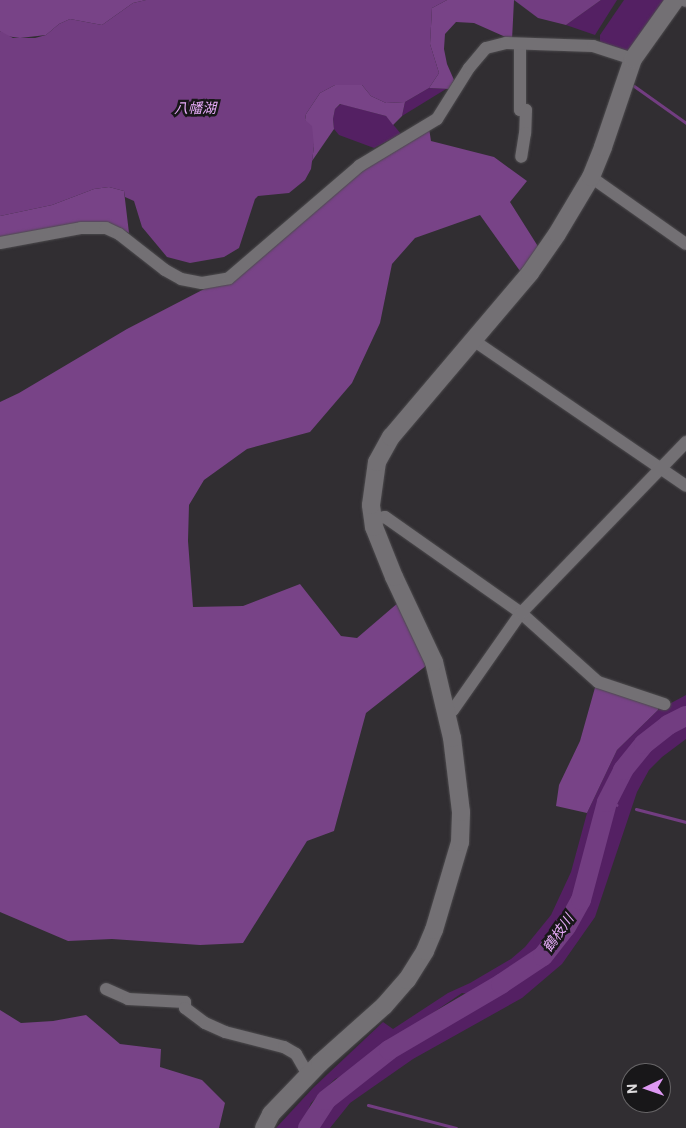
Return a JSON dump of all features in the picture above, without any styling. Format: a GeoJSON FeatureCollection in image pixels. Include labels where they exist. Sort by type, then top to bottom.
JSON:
{"type":"FeatureCollection","features":[{"type":"Feature","properties":{"kind":"main road"},"geometry":{"type":"LineString","coordinates":[[264,1128],[271,1114],[308,1075],[384,1006],[407,980],[425,950],[434,930],[460,842],[458,778],[452,738],[434,662],[394,577],[373,519],[371,505],[372,485],[377,462],[386,445],[530,273],[591,177],[633,58],[675,0]]}},
{"type":"Feature","properties":{"kind":"street"},"geometry":{"type":"LineString","coordinates":[[0,243],[81,228],[106,228],[119,234],[165,270],[181,279],[202,283],[229,278],[359,166],[437,119],[468,68],[486,48],[506,43],[593,46],[633,58]]}},
{"type":"Feature","properties":{"kind":"street"},"geometry":{"type":"LineString","coordinates":[[520,44],[520,110],[526,110],[521,157]]}},
{"type":"Feature","properties":{"kind":"street"},"geometry":{"type":"LineString","coordinates":[[591,177],[686,244]]}},
{"type":"Feature","properties":{"kind":"street"},"geometry":{"type":"LineString","coordinates":[[473,340],[686,486]]}},
{"type":"Feature","properties":{"kind":"street"},"geometry":{"type":"LineString","coordinates":[[446,712],[453,710],[521,613],[686,442]]}},
{"type":"Feature","properties":{"kind":"street"},"geometry":{"type":"LineString","coordinates":[[373,519],[384,517],[521,613],[598,682],[664,704]]}},
{"type":"Feature","properties":{"kind":"street"},"geometry":{"type":"LineString","coordinates":[[106,989],[128,999],[185,1002],[185,1008],[205,1023],[225,1032],[284,1047],[296,1054],[308,1075]]}},
{"type":"Feature","properties":{"kind":"shaded area"},"geometry":{"type":"Polygon","coordinates":[[[0,0],[146,0],[133,3],[102,25],[70,19],[59,24],[46,35],[20,38],[6,36],[0,31],[0,0]]]}},
{"type":"Feature","properties":{"kind":"shaded area"},"geometry":{"type":"Polygon","coordinates":[[[447,0],[514,0],[512,40],[474,23],[456,22],[445,34],[444,49],[447,64],[454,80],[449,89],[429,88],[439,73],[430,44],[432,8],[447,0]]]}},
{"type":"Feature","properties":{"kind":"shaded area"},"geometry":{"type":"Polygon","coordinates":[[[601,0],[617,0],[595,35],[566,25],[601,0]]]}},
{"type":"Feature","properties":{"kind":"shaded area"},"geometry":{"type":"Polygon","coordinates":[[[624,0],[667,0],[630,51],[604,46],[600,42],[600,35],[624,0]]]}},
{"type":"Feature","properties":{"kind":"shaded area"},"geometry":{"type":"Polygon","coordinates":[[[335,85],[362,85],[371,96],[386,103],[405,102],[402,116],[393,125],[386,116],[340,104],[335,109],[334,129],[312,161],[314,146],[305,120],[306,114],[320,93],[335,85]]]}},
{"type":"Feature","properties":{"kind":"shaded area"},"geometry":{"type":"Polygon","coordinates":[[[429,88],[446,89],[402,116],[405,102],[429,88]]]}},
{"type":"Feature","properties":{"kind":"shaded area"},"geometry":{"type":"Polygon","coordinates":[[[341,104],[386,116],[401,134],[374,148],[339,135],[334,129],[333,119],[335,109],[341,104]]]}},
{"type":"Feature","properties":{"kind":"shaded area"},"geometry":{"type":"Polygon","coordinates":[[[429,128],[431,141],[494,157],[527,181],[510,202],[539,248],[520,271],[480,215],[415,238],[392,264],[380,323],[352,383],[310,432],[247,449],[204,480],[189,505],[188,541],[193,607],[243,606],[300,584],[341,636],[357,638],[399,602],[427,665],[366,713],[334,831],[307,841],[243,943],[200,945],[112,939],[68,941],[0,912],[0,402],[19,393],[127,329],[208,287],[372,162],[429,128]]]}},
{"type":"Feature","properties":{"kind":"shaded area"},"geometry":{"type":"Polygon","coordinates":[[[109,187],[124,191],[129,233],[107,223],[0,237],[0,216],[52,205],[94,189],[109,187]]]}},
{"type":"Feature","properties":{"kind":"shaded area"},"geometry":{"type":"Polygon","coordinates":[[[596,684],[659,704],[658,710],[617,750],[587,813],[556,806],[559,785],[580,741],[596,684]]]}},
{"type":"Feature","properties":{"kind":"shaded area"},"geometry":{"type":"Polygon","coordinates":[[[686,695],[686,708],[663,722],[644,738],[632,752],[607,791],[597,821],[583,886],[569,916],[554,937],[521,968],[476,995],[462,993],[352,1068],[348,1073],[335,1079],[311,1103],[301,1128],[276,1128],[313,1088],[383,1022],[393,1029],[448,993],[470,983],[511,959],[525,947],[551,915],[571,872],[587,813],[617,750],[658,710],[686,695]]]}},
{"type":"Feature","properties":{"kind":"shaded area"},"geometry":{"type":"Polygon","coordinates":[[[686,717],[686,739],[662,757],[649,770],[637,792],[595,917],[562,964],[522,998],[413,1059],[350,1103],[330,1128],[310,1128],[334,1097],[361,1074],[511,982],[542,958],[573,918],[584,896],[611,799],[623,775],[642,750],[666,730],[686,717]]]}},
{"type":"Feature","properties":{"kind":"shaded area"},"geometry":{"type":"Polygon","coordinates":[[[0,1010],[21,1023],[53,1021],[86,1015],[120,1044],[161,1049],[160,1067],[202,1080],[225,1103],[219,1128],[0,1128],[0,1010]]]}},
{"type":"Feature","properties":{"kind":"water","name":"八幡湖"},"geometry":{"type":"Polygon","coordinates":[[[146,0],[447,0],[432,8],[430,44],[439,73],[429,88],[405,102],[386,103],[371,96],[362,85],[335,85],[320,93],[306,114],[305,120],[312,126],[314,146],[311,169],[305,180],[289,193],[258,196],[255,199],[239,248],[224,257],[190,263],[167,257],[142,227],[134,201],[125,197],[124,191],[109,187],[94,189],[52,205],[0,216],[0,31],[13,38],[35,38],[46,35],[59,24],[70,19],[102,25],[133,3],[146,0]]]}},
{"type":"Feature","properties":{"kind":"water"},"geometry":{"type":"Polygon","coordinates":[[[514,0],[601,0],[566,25],[538,18],[514,0]]]}},
{"type":"Feature","properties":{"kind":"waterway"},"geometry":{"type":"LineString","coordinates":[[634,86],[686,123]]}},
{"type":"Feature","properties":{"kind":"waterway","name":"鶴枝川"},"geometry":{"type":"LineString","coordinates":[[308,1128],[326,1100],[389,1050],[501,984],[543,956],[566,927],[581,900],[607,802],[623,770],[644,744],[668,725],[686,716]]}},
{"type":"Feature","properties":{"kind":"waterway"},"geometry":{"type":"LineString","coordinates":[[607,802],[617,805]]}},
{"type":"Feature","properties":{"kind":"waterway"},"geometry":{"type":"LineString","coordinates":[[636,809],[686,822]]}},
{"type":"Feature","properties":{"kind":"waterway"},"geometry":{"type":"LineString","coordinates":[[368,1105],[456,1128]]}}]}
